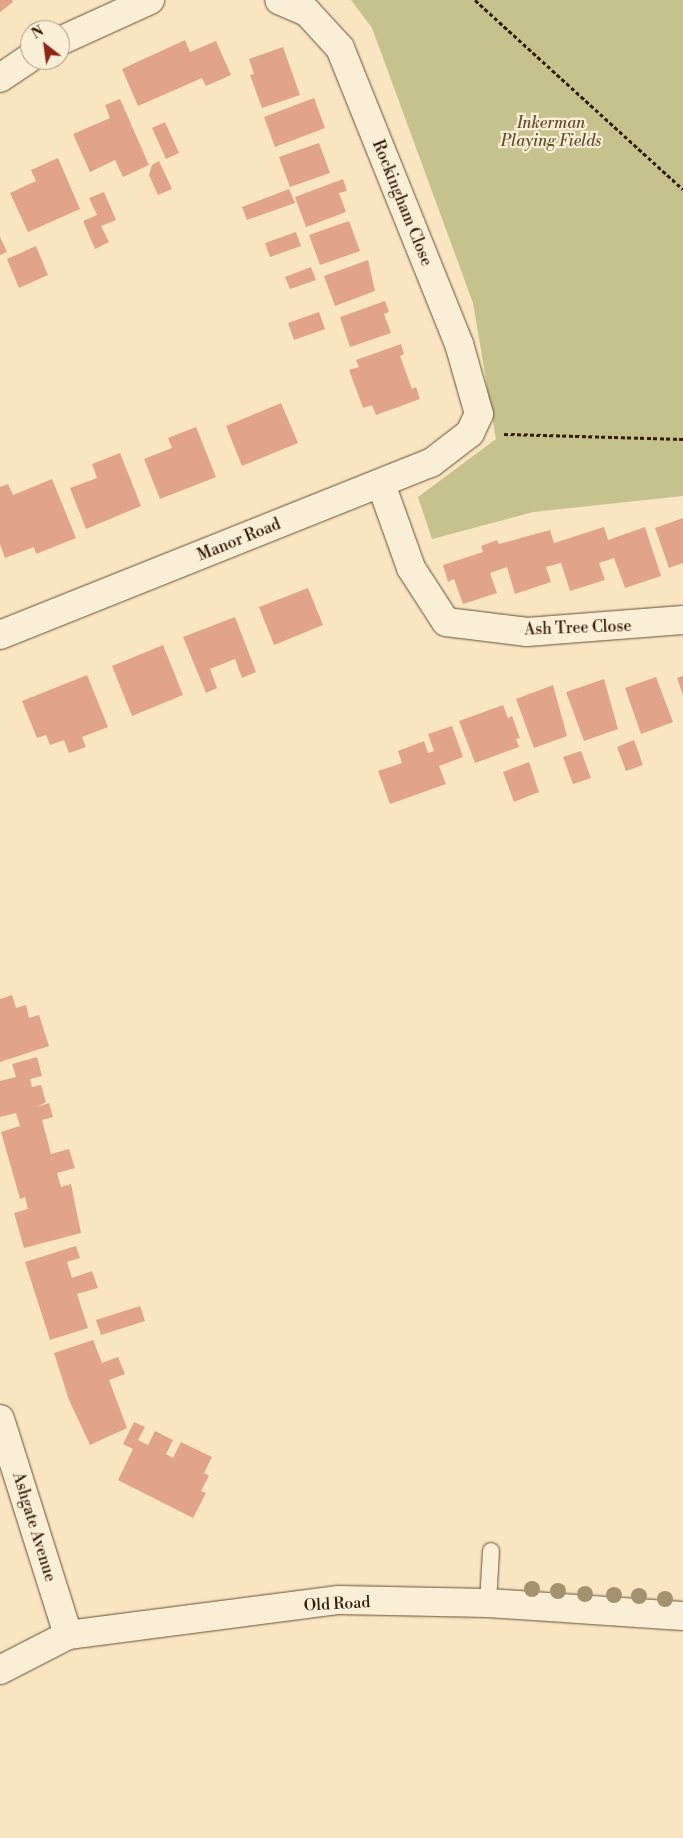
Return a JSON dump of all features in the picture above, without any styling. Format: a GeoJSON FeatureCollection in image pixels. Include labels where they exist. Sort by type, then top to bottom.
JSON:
{"type":"FeatureCollection","features":[{"type":"Feature","properties":{"kind":"street"},"geometry":{"type":"LineString","coordinates":[[70,36],[150,0]]}},
{"type":"Feature","properties":{"kind":"street","name":"Rockingham Close"},"geometry":{"type":"LineString","coordinates":[[279,0],[308,12],[340,48],[459,344],[479,414],[470,433]]}},
{"type":"Feature","properties":{"kind":"street"},"geometry":{"type":"LineString","coordinates":[[0,78],[20,65]]}},
{"type":"Feature","properties":{"kind":"street","name":"Manor Road"},"geometry":{"type":"LineString","coordinates":[[0,635],[431,463],[470,433]]}},
{"type":"Feature","properties":{"kind":"street","name":"Ash Tree Close"},"geometry":{"type":"LineString","coordinates":[[381,484],[412,568],[446,622],[527,632],[683,620]]}},
{"type":"Feature","properties":{"kind":"street","name":"Ashgate Avenue"},"geometry":{"type":"LineString","coordinates":[[0,1419],[68,1635]]}},
{"type":"Feature","properties":{"kind":"street","name":"Old Road"},"geometry":{"type":"LineString","coordinates":[[0,1670],[68,1635],[339,1600],[488,1603],[683,1616]]}},
{"type":"Feature","properties":{"kind":"lane"},"geometry":{"type":"LineString","coordinates":[[488,1603],[491,1551]]}},
{"type":"Feature","properties":{"kind":"path"},"geometry":{"type":"LineString","coordinates":[[475,0],[683,189]]}},
{"type":"Feature","properties":{"kind":"path"},"geometry":{"type":"LineString","coordinates":[[470,433],[683,439]]}},
{"type":"Feature","properties":{"kind":"green space","name":"Inkerman Playing Fields"},"geometry":{"type":"Polygon","coordinates":[[[351,0],[683,0],[683,496],[533,512],[432,539],[418,497],[496,439],[473,303],[372,28],[351,0]]]}},
{"type":"Feature","properties":{"kind":"building"},"geometry":{"type":"Polygon","coordinates":[[[0,0],[12,0],[13,2],[0,12],[0,0]]]}},
{"type":"Feature","properties":{"kind":"building"},"geometry":{"type":"Polygon","coordinates":[[[185,40],[190,52],[216,41],[231,75],[206,86],[202,78],[138,106],[122,69],[185,40]]]}},
{"type":"Feature","properties":{"kind":"building"},"geometry":{"type":"Polygon","coordinates":[[[283,47],[300,95],[262,108],[250,75],[254,74],[249,59],[283,47]]]}},
{"type":"Feature","properties":{"kind":"building"},"geometry":{"type":"Polygon","coordinates":[[[314,98],[325,128],[275,147],[264,117],[314,98]]]}},
{"type":"Feature","properties":{"kind":"building"},"geometry":{"type":"Polygon","coordinates":[[[120,99],[149,165],[123,177],[115,160],[90,172],[73,134],[110,118],[105,105],[120,99]]]}},
{"type":"Feature","properties":{"kind":"building"},"geometry":{"type":"Polygon","coordinates":[[[165,122],[179,153],[166,159],[152,128],[165,122]]]}},
{"type":"Feature","properties":{"kind":"building"},"geometry":{"type":"Polygon","coordinates":[[[319,143],[330,173],[290,187],[279,157],[319,143]]]}},
{"type":"Feature","properties":{"kind":"building"},"geometry":{"type":"Polygon","coordinates":[[[58,158],[80,209],[28,232],[10,193],[36,181],[31,170],[58,158]]]}},
{"type":"Feature","properties":{"kind":"building"},"geometry":{"type":"Polygon","coordinates":[[[159,161],[172,189],[158,195],[149,175],[152,165],[159,161]]]}},
{"type":"Feature","properties":{"kind":"building"},"geometry":{"type":"Polygon","coordinates":[[[343,179],[347,191],[339,193],[346,212],[306,227],[295,197],[343,179]]]}},
{"type":"Feature","properties":{"kind":"building"},"geometry":{"type":"Polygon","coordinates":[[[289,189],[295,203],[247,220],[242,207],[289,189]]]}},
{"type":"Feature","properties":{"kind":"building"},"geometry":{"type":"Polygon","coordinates":[[[104,192],[116,220],[101,226],[109,242],[95,249],[83,221],[97,215],[89,198],[104,192]]]}},
{"type":"Feature","properties":{"kind":"building"},"geometry":{"type":"Polygon","coordinates":[[[349,221],[360,251],[320,265],[309,235],[349,221]]]}},
{"type":"Feature","properties":{"kind":"building"},"geometry":{"type":"Polygon","coordinates":[[[296,232],[301,246],[270,257],[265,243],[296,232]]]}},
{"type":"Feature","properties":{"kind":"building"},"geometry":{"type":"Polygon","coordinates":[[[0,237],[7,252],[0,255],[0,237]]]}},
{"type":"Feature","properties":{"kind":"building"},"geometry":{"type":"Polygon","coordinates":[[[36,246],[48,275],[19,288],[7,259],[36,246]]]}},
{"type":"Feature","properties":{"kind":"building"},"geometry":{"type":"Polygon","coordinates":[[[368,260],[375,291],[335,306],[324,276],[368,260]]]}},
{"type":"Feature","properties":{"kind":"building"},"geometry":{"type":"Polygon","coordinates":[[[311,267],[316,280],[290,289],[285,277],[311,267]]]}},
{"type":"Feature","properties":{"kind":"building"},"geometry":{"type":"Polygon","coordinates":[[[385,301],[389,312],[384,314],[391,333],[350,347],[340,317],[385,301]]]}},
{"type":"Feature","properties":{"kind":"building"},"geometry":{"type":"Polygon","coordinates":[[[319,312],[325,329],[294,340],[288,323],[319,312]]]}},
{"type":"Feature","properties":{"kind":"building"},"geometry":{"type":"Polygon","coordinates":[[[401,344],[404,354],[400,356],[412,389],[416,387],[420,399],[376,415],[372,405],[363,408],[349,370],[359,367],[356,360],[401,344]]]}},
{"type":"Feature","properties":{"kind":"building"},"geometry":{"type":"Polygon","coordinates":[[[281,403],[298,443],[242,466],[226,426],[281,403]]]}},
{"type":"Feature","properties":{"kind":"building"},"geometry":{"type":"Polygon","coordinates":[[[196,427],[216,477],[160,499],[144,459],[172,448],[168,438],[196,427]]]}},
{"type":"Feature","properties":{"kind":"building"},"geometry":{"type":"Polygon","coordinates":[[[120,453],[141,506],[86,529],[70,488],[97,478],[92,464],[120,453]]]}},
{"type":"Feature","properties":{"kind":"building"},"geometry":{"type":"Polygon","coordinates":[[[52,479],[76,538],[36,554],[34,547],[5,558],[0,544],[0,487],[8,484],[13,495],[52,479]]]}},
{"type":"Feature","properties":{"kind":"building"},"geometry":{"type":"Polygon","coordinates":[[[683,518],[683,563],[669,568],[655,528],[683,518]]]}},
{"type":"Feature","properties":{"kind":"building"},"geometry":{"type":"Polygon","coordinates":[[[604,527],[608,540],[645,527],[661,576],[625,588],[614,558],[599,563],[605,580],[570,591],[561,563],[546,567],[551,582],[515,594],[507,567],[490,573],[497,593],[463,604],[454,579],[448,582],[443,565],[483,552],[481,546],[497,540],[499,544],[550,530],[554,543],[604,527]]]}},
{"type":"Feature","properties":{"kind":"building"},"geometry":{"type":"Polygon","coordinates":[[[308,588],[323,625],[274,645],[259,607],[308,588]]]}},
{"type":"Feature","properties":{"kind":"building"},"geometry":{"type":"Polygon","coordinates":[[[235,617],[256,672],[242,678],[235,659],[210,669],[217,688],[206,693],[183,637],[235,617]]]}},
{"type":"Feature","properties":{"kind":"building"},"geometry":{"type":"Polygon","coordinates":[[[163,645],[183,695],[132,716],[112,666],[163,645]]]}},
{"type":"Feature","properties":{"kind":"building"},"geometry":{"type":"Polygon","coordinates":[[[87,675],[108,727],[82,737],[86,747],[69,753],[64,740],[50,745],[46,735],[37,738],[22,701],[87,675]]]}},
{"type":"Feature","properties":{"kind":"building"},"geometry":{"type":"Polygon","coordinates":[[[683,676],[683,695],[677,678],[683,676]]]}},
{"type":"Feature","properties":{"kind":"building"},"geometry":{"type":"Polygon","coordinates":[[[656,677],[673,722],[641,734],[625,688],[656,677]]]}},
{"type":"Feature","properties":{"kind":"building"},"geometry":{"type":"Polygon","coordinates":[[[604,679],[618,729],[584,741],[566,692],[604,679]]]}},
{"type":"Feature","properties":{"kind":"building"},"geometry":{"type":"Polygon","coordinates":[[[553,685],[567,736],[534,748],[516,699],[553,685]]]}},
{"type":"Feature","properties":{"kind":"building"},"geometry":{"type":"Polygon","coordinates":[[[503,705],[508,718],[512,716],[520,738],[516,739],[519,747],[475,763],[459,721],[503,705]]]}},
{"type":"Feature","properties":{"kind":"building"},"geometry":{"type":"Polygon","coordinates":[[[452,726],[463,757],[439,766],[446,784],[390,804],[378,771],[402,763],[398,751],[424,741],[428,753],[434,751],[428,734],[452,726]]]}},
{"type":"Feature","properties":{"kind":"building"},"geometry":{"type":"Polygon","coordinates":[[[634,740],[643,765],[626,771],[617,747],[634,740]]]}},
{"type":"Feature","properties":{"kind":"building"},"geometry":{"type":"Polygon","coordinates":[[[581,751],[591,778],[573,784],[563,757],[581,751]]]}},
{"type":"Feature","properties":{"kind":"building"},"geometry":{"type":"Polygon","coordinates":[[[529,762],[539,792],[514,802],[503,772],[529,762]]]}},
{"type":"Feature","properties":{"kind":"building"},"geometry":{"type":"Polygon","coordinates":[[[12,995],[16,1008],[26,1005],[29,1018],[39,1015],[49,1046],[0,1062],[0,999],[12,995]]]}},
{"type":"Feature","properties":{"kind":"building"},"geometry":{"type":"Polygon","coordinates":[[[37,1057],[42,1076],[30,1079],[32,1087],[41,1085],[46,1102],[37,1107],[49,1103],[53,1117],[42,1120],[51,1154],[69,1149],[75,1168],[57,1173],[61,1187],[71,1184],[81,1233],[24,1248],[14,1213],[28,1209],[25,1197],[20,1199],[1,1132],[20,1126],[16,1113],[0,1117],[0,1081],[16,1077],[12,1064],[37,1057]]]}},
{"type":"Feature","properties":{"kind":"building"},"geometry":{"type":"Polygon","coordinates":[[[76,1246],[80,1258],[67,1262],[72,1278],[92,1271],[98,1288],[77,1294],[88,1328],[50,1340],[25,1262],[76,1246]]]}},
{"type":"Feature","properties":{"kind":"building"},"geometry":{"type":"Polygon","coordinates":[[[140,1306],[145,1321],[101,1335],[96,1320],[140,1306]]]}},
{"type":"Feature","properties":{"kind":"building"},"geometry":{"type":"Polygon","coordinates":[[[93,1340],[102,1363],[118,1357],[125,1374],[109,1380],[127,1428],[90,1445],[69,1400],[54,1353],[93,1340]]]}},
{"type":"Feature","properties":{"kind":"building"},"geometry":{"type":"Polygon","coordinates":[[[134,1422],[145,1427],[138,1440],[148,1445],[155,1431],[173,1440],[166,1454],[173,1458],[181,1442],[212,1457],[204,1473],[209,1476],[201,1491],[206,1493],[193,1518],[118,1480],[133,1449],[123,1444],[134,1422]]]}}]}
